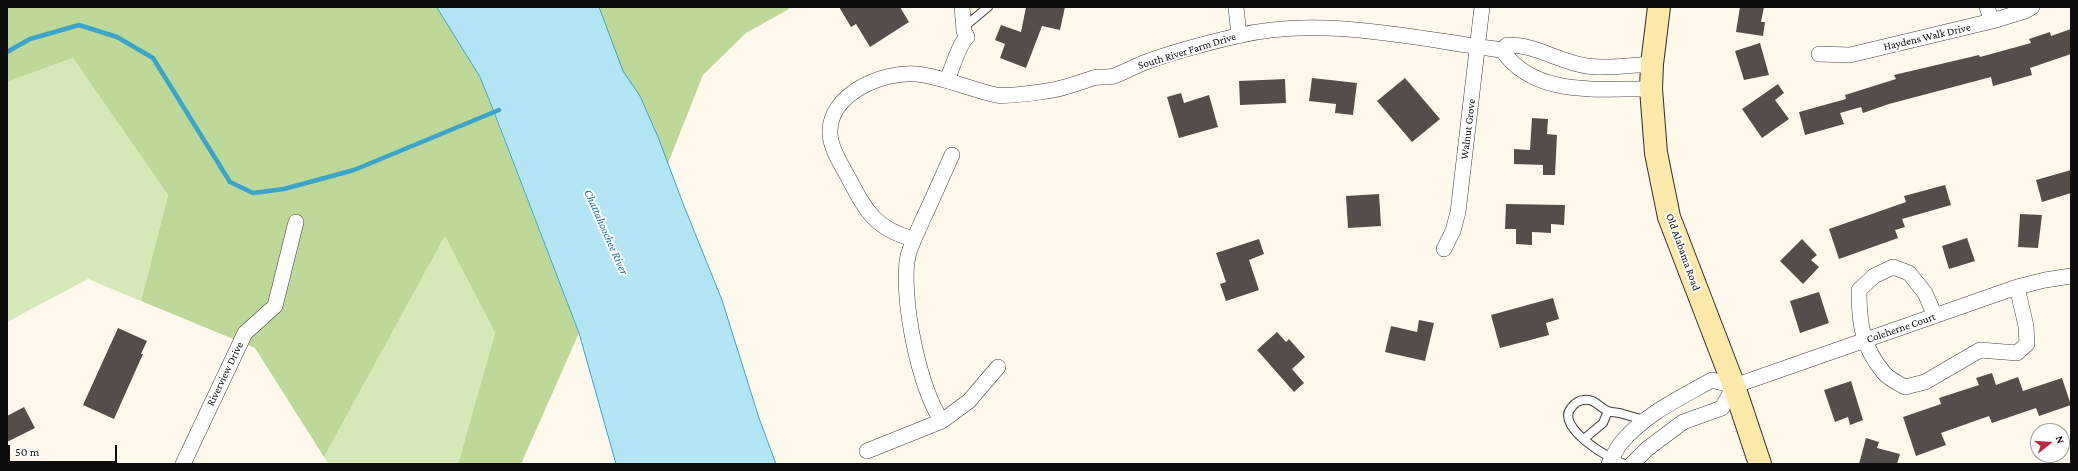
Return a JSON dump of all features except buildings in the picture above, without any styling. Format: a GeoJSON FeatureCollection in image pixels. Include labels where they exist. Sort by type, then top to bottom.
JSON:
{"type":"FeatureCollection","features":[{"type":"Feature","properties":{"kind":"main road","name":"Old Alabama Road"},"geometry":{"type":"LineString","coordinates":[[1659,7],[1650,89],[1656,153],[1669,217],[1734,386],[1760,464]]}},
{"type":"Feature","properties":{"kind":"street"},"geometry":{"type":"LineString","coordinates":[[947,80],[956,60],[962,41],[967,37],[964,27],[962,7]]}},
{"type":"Feature","properties":{"kind":"street"},"geometry":{"type":"LineString","coordinates":[[1236,7],[1239,36]]}},
{"type":"Feature","properties":{"kind":"street","name":"Walnut Grove"},"geometry":{"type":"LineString","coordinates":[[1444,249],[1453,231],[1458,212],[1482,7]]}},
{"type":"Feature","properties":{"kind":"street"},"geometry":{"type":"LineString","coordinates":[[1987,7],[1992,21]]}},
{"type":"Feature","properties":{"kind":"street","name":"Haydens Walk Drive"},"geometry":{"type":"LineString","coordinates":[[1819,54],[1850,55],[1992,21],[2025,11],[2032,7]]}},
{"type":"Feature","properties":{"kind":"street","name":"South River Farm Drive"},"geometry":{"type":"LineString","coordinates":[[914,239],[898,235],[886,228],[865,209],[835,152],[830,135],[831,122],[835,110],[843,101],[859,89],[878,80],[897,75],[915,74],[947,80],[998,95],[1050,91],[1096,77],[1112,77],[1146,62],[1239,36],[1301,27],[1326,28],[1502,50],[1507,45],[1522,44],[1562,60],[1587,66],[1652,64]]}},
{"type":"Feature","properties":{"kind":"street"},"geometry":{"type":"LineString","coordinates":[[1502,50],[1511,62],[1520,70],[1553,85],[1570,87],[1650,89]]}},
{"type":"Feature","properties":{"kind":"street"},"geometry":{"type":"LineString","coordinates":[[942,421],[936,414],[924,385],[910,322],[906,271],[908,255],[914,239],[952,155]]}},
{"type":"Feature","properties":{"kind":"street","name":"Riverview Drive"},"geometry":{"type":"LineString","coordinates":[[183,464],[245,333],[275,306],[296,222]]}},
{"type":"Feature","properties":{"kind":"street"},"geometry":{"type":"LineString","coordinates":[[1935,316],[1925,293],[1909,272],[1893,268],[1874,276],[1859,290],[1859,309],[1864,341],[1885,374],[1905,387],[1925,382],[1980,350],[2017,353],[2027,344],[2026,326],[2017,287]]}},
{"type":"Feature","properties":{"kind":"street","name":"Coleherne Court"},"geometry":{"type":"LineString","coordinates":[[1734,386],[2017,287],[2045,280],[2071,276]]}},
{"type":"Feature","properties":{"kind":"street"},"geometry":{"type":"LineString","coordinates":[[867,452],[942,421],[969,401],[998,367]]}},
{"type":"Feature","properties":{"kind":"street"},"geometry":{"type":"LineString","coordinates":[[1615,462],[1621,443],[1644,420],[1712,380],[1734,386],[1722,408],[1683,422],[1647,449],[1632,464]]}},
{"type":"Feature","properties":{"kind":"street"},"geometry":{"type":"LineString","coordinates":[[1671,403],[1683,422]]}},
{"type":"Feature","properties":{"kind":"lane"},"geometry":{"type":"LineString","coordinates":[[964,27],[988,7]]}},
{"type":"Feature","properties":{"kind":"lane"},"geometry":{"type":"LineString","coordinates":[[1615,462],[1584,439],[1569,424],[1569,410],[1574,404],[1584,399],[1595,401],[1608,411],[1622,413],[1644,420]]}},
{"type":"Feature","properties":{"kind":"lane"},"geometry":{"type":"LineString","coordinates":[[1584,439],[1603,423],[1608,411]]}},
{"type":"Feature","properties":{"kind":"green space"},"geometry":{"type":"Polygon","coordinates":[[[7,7],[437,7],[480,77],[579,333],[521,464],[458,464],[495,333],[445,236],[324,457],[255,348],[141,301],[168,195],[73,58],[7,82],[7,7]]]}},
{"type":"Feature","properties":{"kind":"green space"},"geometry":{"type":"Polygon","coordinates":[[[574,7],[789,7],[789,9],[746,33],[703,75],[648,214],[574,7]]]}},
{"type":"Feature","properties":{"kind":"green space"},"geometry":{"type":"Polygon","coordinates":[[[73,58],[168,195],[141,301],[88,279],[7,322],[7,82],[73,58]]]}},
{"type":"Feature","properties":{"kind":"green space"},"geometry":{"type":"Polygon","coordinates":[[[445,236],[495,333],[458,464],[329,464],[324,457],[445,236]]]}},
{"type":"Feature","properties":{"kind":"water","name":"Chattahoochee River"},"geometry":{"type":"Polygon","coordinates":[[[437,7],[599,7],[623,71],[640,96],[658,137],[722,300],[759,418],[776,464],[616,464],[579,333],[494,112],[480,77],[437,7]]]}},
{"type":"Feature","properties":{"kind":"waterway"},"geometry":{"type":"LineString","coordinates":[[7,52],[30,39],[79,25],[117,37],[153,58],[230,182],[253,193],[284,189],[354,170],[499,110]]}}]}
